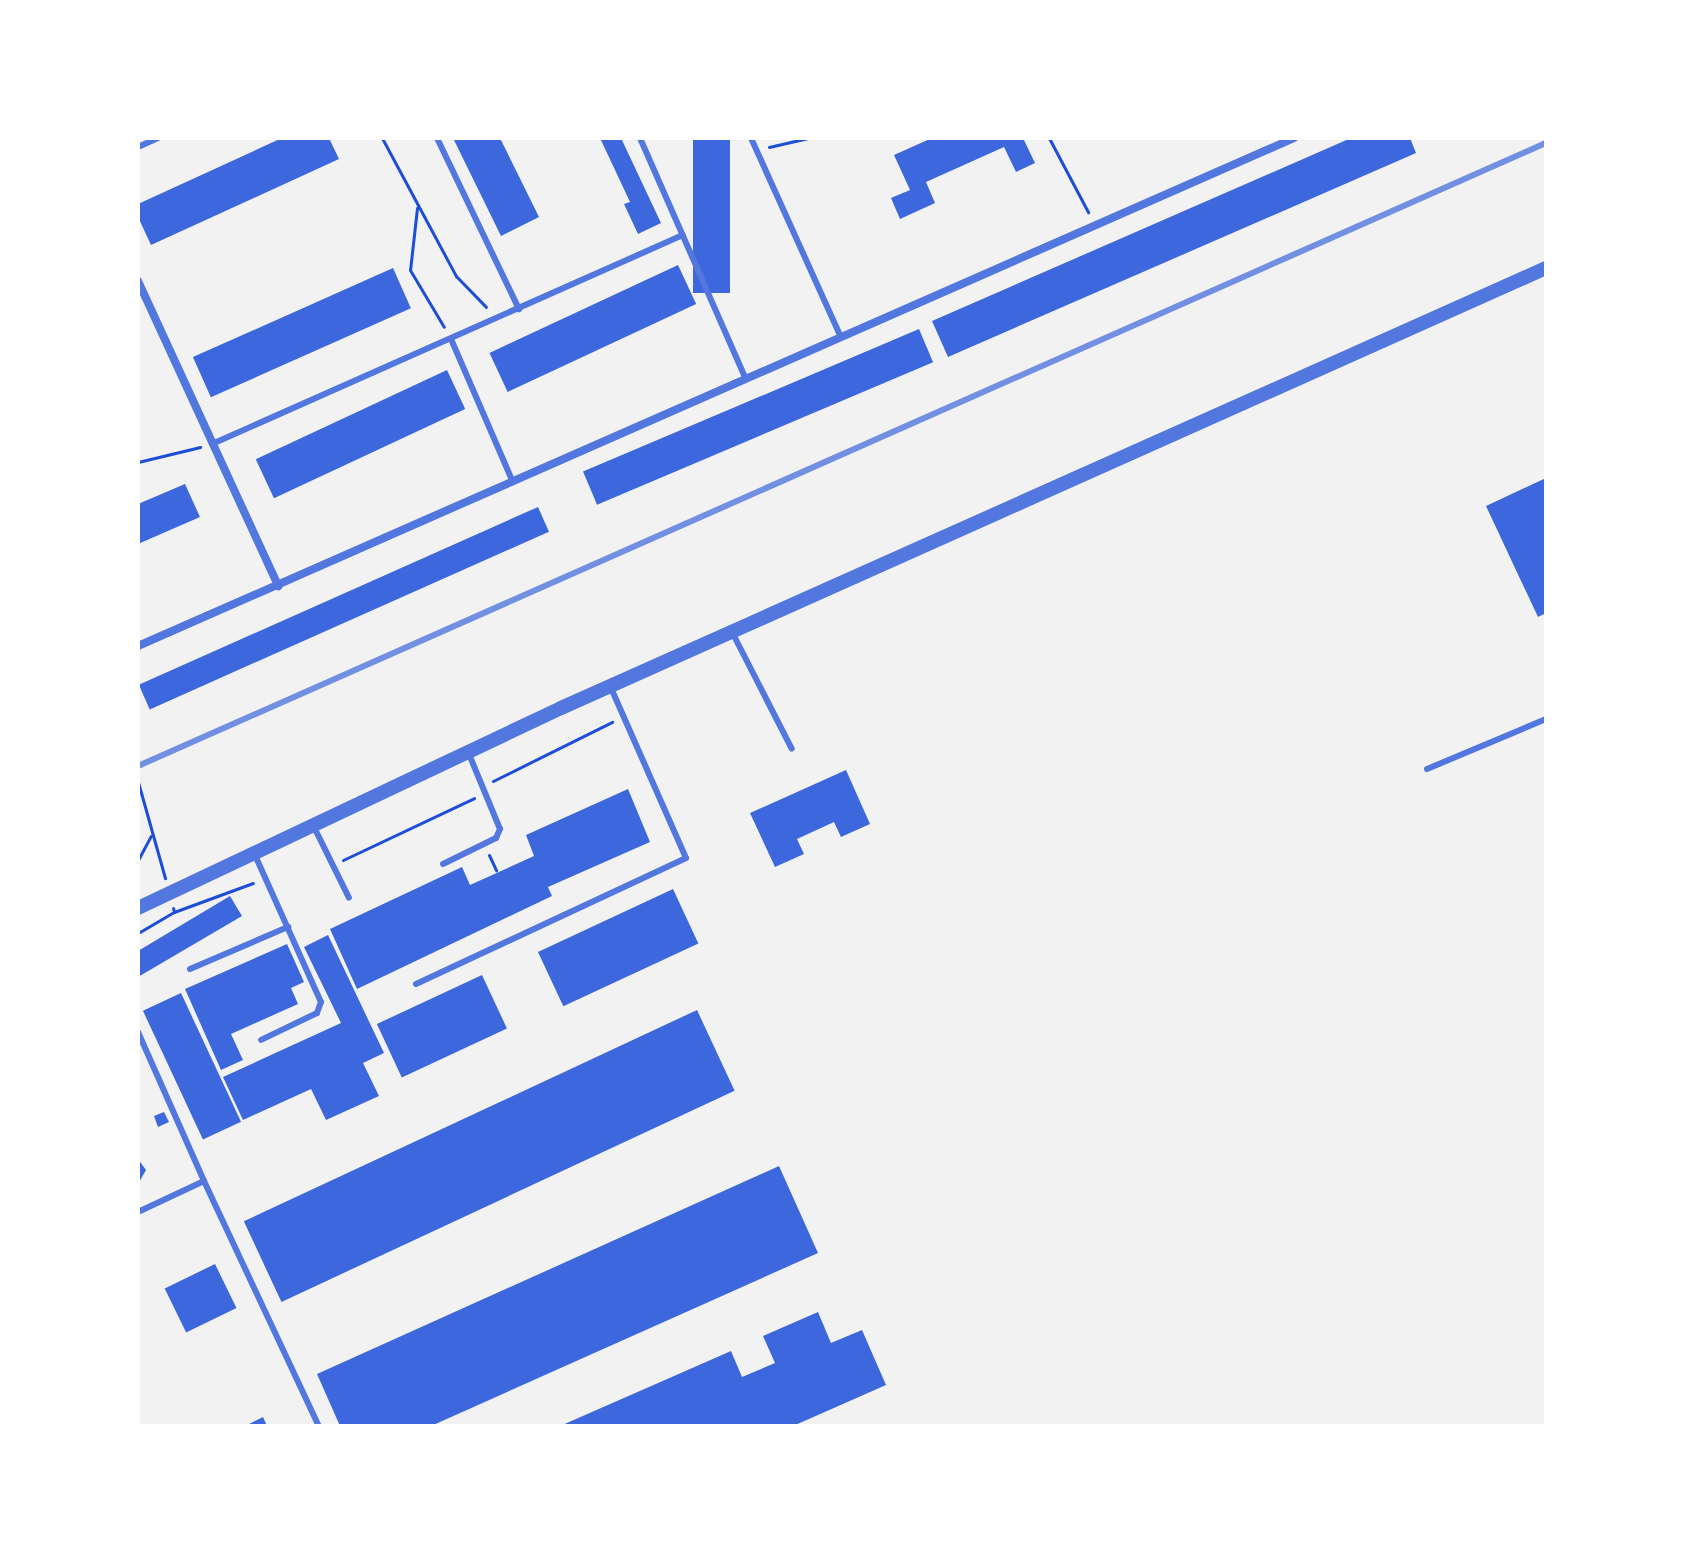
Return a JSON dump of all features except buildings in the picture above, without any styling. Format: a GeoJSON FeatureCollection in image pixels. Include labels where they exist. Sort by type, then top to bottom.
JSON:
{"type":"FeatureCollection","features":[{"type":"Feature","properties":{"kind":"street"},"geometry":{"type":"LineString","coordinates":[[138,646],[1294,138]]}},
{"type":"Feature","properties":{"kind":"street"},"geometry":{"type":"LineString","coordinates":[[138,908],[610,686],[1546,268]]}},
{"type":"Feature","properties":{"kind":"street"},"geometry":{"type":"LineString","coordinates":[[138,281],[278,586]]}},
{"type":"Feature","properties":{"kind":"lane"},"geometry":{"type":"LineString","coordinates":[[138,147],[158,138]]}},
{"type":"Feature","properties":{"kind":"lane"},"geometry":{"type":"LineString","coordinates":[[437,138],[519,309]]}},
{"type":"Feature","properties":{"kind":"lane"},"geometry":{"type":"LineString","coordinates":[[640,138],[746,379]]}},
{"type":"Feature","properties":{"kind":"lane"},"geometry":{"type":"LineString","coordinates":[[751,138],[841,337]]}},
{"type":"Feature","properties":{"kind":"lane"},"geometry":{"type":"LineString","coordinates":[[212,444],[683,235]]}},
{"type":"Feature","properties":{"kind":"lane"},"geometry":{"type":"LineString","coordinates":[[451,339],[513,482]]}},
{"type":"Feature","properties":{"kind":"lane"},"geometry":{"type":"LineString","coordinates":[[732,632],[792,749]]}},
{"type":"Feature","properties":{"kind":"lane"},"geometry":{"type":"LineString","coordinates":[[416,984],[686,858],[610,686]]}},
{"type":"Feature","properties":{"kind":"lane"},"geometry":{"type":"LineString","coordinates":[[1427,769],[1546,719]]}},
{"type":"Feature","properties":{"kind":"lane"},"geometry":{"type":"LineString","coordinates":[[443,864],[496,838],[500,829],[469,754]]}},
{"type":"Feature","properties":{"kind":"lane"},"geometry":{"type":"LineString","coordinates":[[313,825],[349,898]]}},
{"type":"Feature","properties":{"kind":"lane"},"geometry":{"type":"LineString","coordinates":[[254,853],[321,1002],[317,1013],[261,1040]]}},
{"type":"Feature","properties":{"kind":"lane"},"geometry":{"type":"LineString","coordinates":[[190,969],[288,927]]}},
{"type":"Feature","properties":{"kind":"lane"},"geometry":{"type":"LineString","coordinates":[[138,1032],[319,1426]]}},
{"type":"Feature","properties":{"kind":"lane"},"geometry":{"type":"LineString","coordinates":[[138,1212],[204,1181]]}},
{"type":"Feature","properties":{"kind":"path"},"geometry":{"type":"LineString","coordinates":[[382,138],[456,276],[498,319]]}},
{"type":"Feature","properties":{"kind":"path"},"geometry":{"type":"LineString","coordinates":[[756,148],[789,145],[808,138]]}},
{"type":"Feature","properties":{"kind":"path"},"geometry":{"type":"LineString","coordinates":[[1049,138],[1095,225]]}},
{"type":"Feature","properties":{"kind":"path"},"geometry":{"type":"LineString","coordinates":[[417,208],[410,270],[451,339]]}},
{"type":"Feature","properties":{"kind":"path"},"geometry":{"type":"LineString","coordinates":[[138,462],[212,444]]}},
{"type":"Feature","properties":{"kind":"path"},"geometry":{"type":"LineString","coordinates":[[333,866],[623,716]]}},
{"type":"Feature","properties":{"kind":"path"},"geometry":{"type":"LineString","coordinates":[[138,782],[174,912]]}},
{"type":"Feature","properties":{"kind":"path"},"geometry":{"type":"LineString","coordinates":[[138,860],[151,836]]}},
{"type":"Feature","properties":{"kind":"path"},"geometry":{"type":"LineString","coordinates":[[490,856],[496,870]]}},
{"type":"Feature","properties":{"kind":"path"},"geometry":{"type":"LineString","coordinates":[[138,933],[174,912],[266,879]]}},
{"type":"Feature","properties":{"kind":"railway"},"geometry":{"type":"LineString","coordinates":[[138,766],[1546,143]]}}]}
